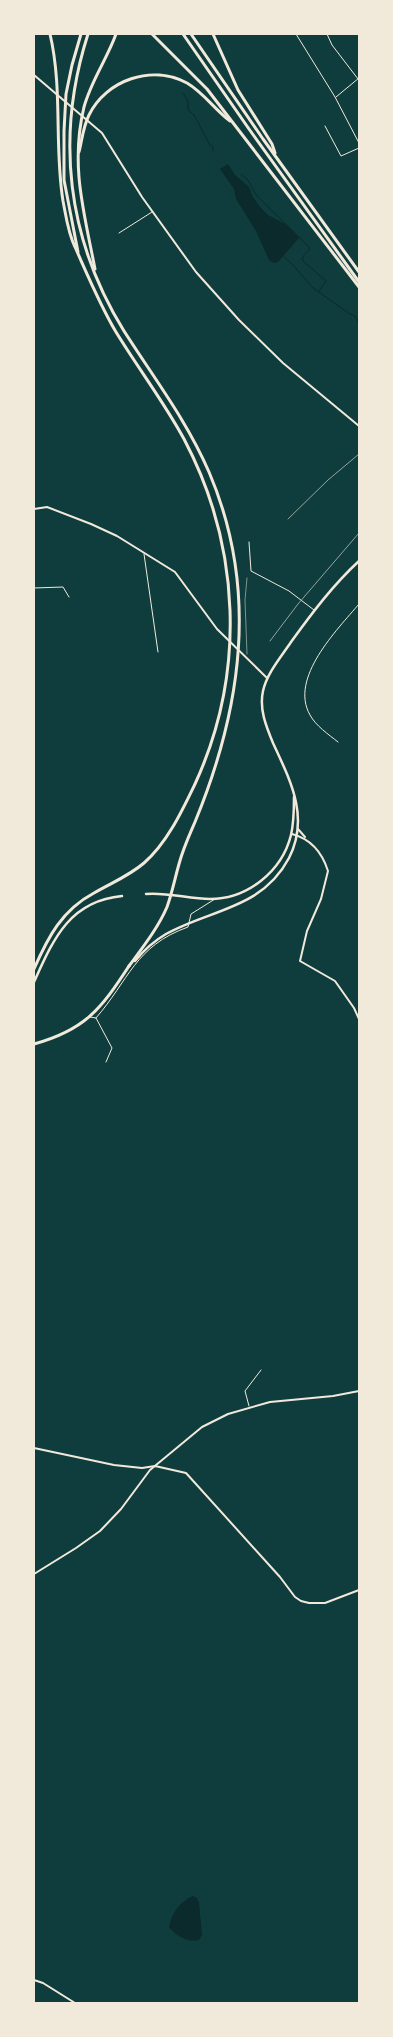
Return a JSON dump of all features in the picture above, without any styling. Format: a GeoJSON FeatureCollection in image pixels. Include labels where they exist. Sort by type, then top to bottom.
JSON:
{"type":"FeatureCollection","features":[{"type":"Feature","properties":{"kind":"highway"},"geometry":{"type":"LineString","coordinates":[[34,969],[51,934],[67,913],[82,900],[137,869],[152,855],[171,828],[194,784],[215,735],[226,682],[230,651],[230,610],[226,566],[219,531],[205,487],[189,449],[174,422],[98,301],[75,248],[66,218],[59,174],[58,85],[51,34]]}},
{"type":"Feature","properties":{"kind":"highway"},"geometry":{"type":"LineString","coordinates":[[78,253],[64,180],[64,131],[66,94],[81,34]]}},
{"type":"Feature","properties":{"kind":"highway"},"geometry":{"type":"LineString","coordinates":[[34,1044],[68,1032],[90,1017],[104,1001],[158,924],[170,898],[184,850],[214,771],[232,704],[239,641],[236,575],[223,513],[210,474],[197,446],[166,392],[124,330],[107,300],[86,252],[76,209],[69,146],[70,114],[74,84],[88,34]]}},
{"type":"Feature","properties":{"kind":"highway"},"geometry":{"type":"LineString","coordinates":[[96,273],[80,200],[77,148],[84,106],[116,34]]}},
{"type":"Feature","properties":{"kind":"highway"},"geometry":{"type":"LineString","coordinates":[[152,34],[207,89],[359,287]]}},
{"type":"Feature","properties":{"kind":"highway"},"geometry":{"type":"LineString","coordinates":[[183,34],[359,282]]}},
{"type":"Feature","properties":{"kind":"highway"},"geometry":{"type":"LineString","coordinates":[[191,34],[359,272]]}},
{"type":"Feature","properties":{"kind":"highway"},"geometry":{"type":"LineString","coordinates":[[213,34],[238,90],[272,144],[276,156]]}},
{"type":"Feature","properties":{"kind":"highway"},"geometry":{"type":"LineString","coordinates":[[78,155],[85,125],[94,107],[102,97],[119,84],[141,76],[165,75],[185,82],[203,94],[225,117],[235,124]]}},
{"type":"Feature","properties":{"kind":"main road"},"geometry":{"type":"LineString","coordinates":[[129,966],[146,948],[160,938],[243,903],[262,890],[285,865],[297,835],[298,810],[289,777],[264,719],[263,692],[268,678],[312,608],[359,561]]}},
{"type":"Feature","properties":{"kind":"main road"},"geometry":{"type":"LineString","coordinates":[[146,894],[216,899],[243,892],[262,880],[286,850],[292,834],[294,795]]}},
{"type":"Feature","properties":{"kind":"main road"},"geometry":{"type":"LineString","coordinates":[[34,982],[52,942],[67,922],[91,904],[122,896]]}},
{"type":"Feature","properties":{"kind":"street"},"geometry":{"type":"LineString","coordinates":[[296,34],[335,97],[359,143]]}},
{"type":"Feature","properties":{"kind":"street"},"geometry":{"type":"LineString","coordinates":[[327,34],[332,45],[359,78],[335,97]]}},
{"type":"Feature","properties":{"kind":"street"},"geometry":{"type":"LineString","coordinates":[[34,75],[102,132],[153,211],[200,276],[239,320],[283,363],[359,426]]}},
{"type":"Feature","properties":{"kind":"street"},"geometry":{"type":"LineString","coordinates":[[325,126],[341,156],[359,148]]}},
{"type":"Feature","properties":{"kind":"street"},"geometry":{"type":"LineString","coordinates":[[119,233],[153,211]]}},
{"type":"Feature","properties":{"kind":"street"},"geometry":{"type":"LineString","coordinates":[[34,509],[41,506],[54,509],[116,536],[175,572],[206,617],[268,678]]}},
{"type":"Feature","properties":{"kind":"street"},"geometry":{"type":"LineString","coordinates":[[249,542],[250,571],[296,596],[312,608]]}},
{"type":"Feature","properties":{"kind":"street"},"geometry":{"type":"LineString","coordinates":[[144,553],[158,652]]}},
{"type":"Feature","properties":{"kind":"street"},"geometry":{"type":"LineString","coordinates":[[34,588],[63,587],[69,597]]}},
{"type":"Feature","properties":{"kind":"street"},"geometry":{"type":"LineString","coordinates":[[338,742],[326,733],[310,716],[304,695],[312,664],[359,604]]}},
{"type":"Feature","properties":{"kind":"street"},"geometry":{"type":"LineString","coordinates":[[298,829],[313,845],[328,871],[321,899],[307,931],[300,961],[335,981],[354,1008],[359,1019]]}},
{"type":"Feature","properties":{"kind":"street"},"geometry":{"type":"LineString","coordinates":[[292,834],[305,837]]}},
{"type":"Feature","properties":{"kind":"street"},"geometry":{"type":"LineString","coordinates":[[203,899],[207,906]]}},
{"type":"Feature","properties":{"kind":"street"},"geometry":{"type":"LineString","coordinates":[[96,1018],[144,953],[161,940],[188,927],[190,924],[189,916],[216,899]]}},
{"type":"Feature","properties":{"kind":"street"},"geometry":{"type":"LineString","coordinates":[[90,1017],[96,1018]]}},
{"type":"Feature","properties":{"kind":"street"},"geometry":{"type":"LineString","coordinates":[[96,1018],[112,1048],[106,1062]]}},
{"type":"Feature","properties":{"kind":"street"},"geometry":{"type":"LineString","coordinates":[[250,1407],[246,1391],[261,1370]]}},
{"type":"Feature","properties":{"kind":"street"},"geometry":{"type":"LineString","coordinates":[[34,1574],[100,1531],[121,1510],[147,1473],[202,1427],[250,1407],[278,1400],[333,1396],[359,1391]]}},
{"type":"Feature","properties":{"kind":"street"},"geometry":{"type":"LineString","coordinates":[[34,1448],[114,1466],[145,1468],[154,1466],[180,1471],[188,1475],[280,1577],[295,1597],[302,1601],[325,1603],[359,1590]]}},
{"type":"Feature","properties":{"kind":"street"},"geometry":{"type":"LineString","coordinates":[[145,1468],[147,1473]]}},
{"type":"Feature","properties":{"kind":"street"},"geometry":{"type":"LineString","coordinates":[[34,1980],[43,1983],[75,2003]]}},
{"type":"Feature","properties":{"kind":"path"},"geometry":{"type":"LineString","coordinates":[[247,578],[245,645],[247,659]]}},
{"type":"Feature","properties":{"kind":"water"},"geometry":{"type":"Polygon","coordinates":[[[228,164],[235,175],[249,187],[260,207],[268,215],[287,225],[299,238],[278,262],[274,263],[269,260],[256,231],[236,199],[234,189],[220,169],[228,164]]]}},
{"type":"Feature","properties":{"kind":"water"},"geometry":{"type":"Polygon","coordinates":[[[193,1896],[197,1898],[199,1903],[202,1935],[199,1940],[195,1941],[183,1938],[169,1927],[177,1908],[193,1896]]]}},
{"type":"Feature","properties":{"kind":"waterway"},"geometry":{"type":"LineString","coordinates":[[183,93],[188,101],[188,110],[194,115],[210,145],[213,147],[213,151]]}},
{"type":"Feature","properties":{"kind":"waterway"},"geometry":{"type":"LineString","coordinates":[[241,174],[248,180],[256,195],[309,247],[302,260],[326,281],[319,291]]}},
{"type":"Feature","properties":{"kind":"waterway"},"geometry":{"type":"LineString","coordinates":[[284,257],[313,288],[355,316],[359,323]]}},
{"type":"Feature","properties":{"kind":"railway"},"geometry":{"type":"LineString","coordinates":[[288,519],[328,480],[359,454]]}},
{"type":"Feature","properties":{"kind":"railway"},"geometry":{"type":"LineString","coordinates":[[270,641],[298,604],[359,533]]}}]}
